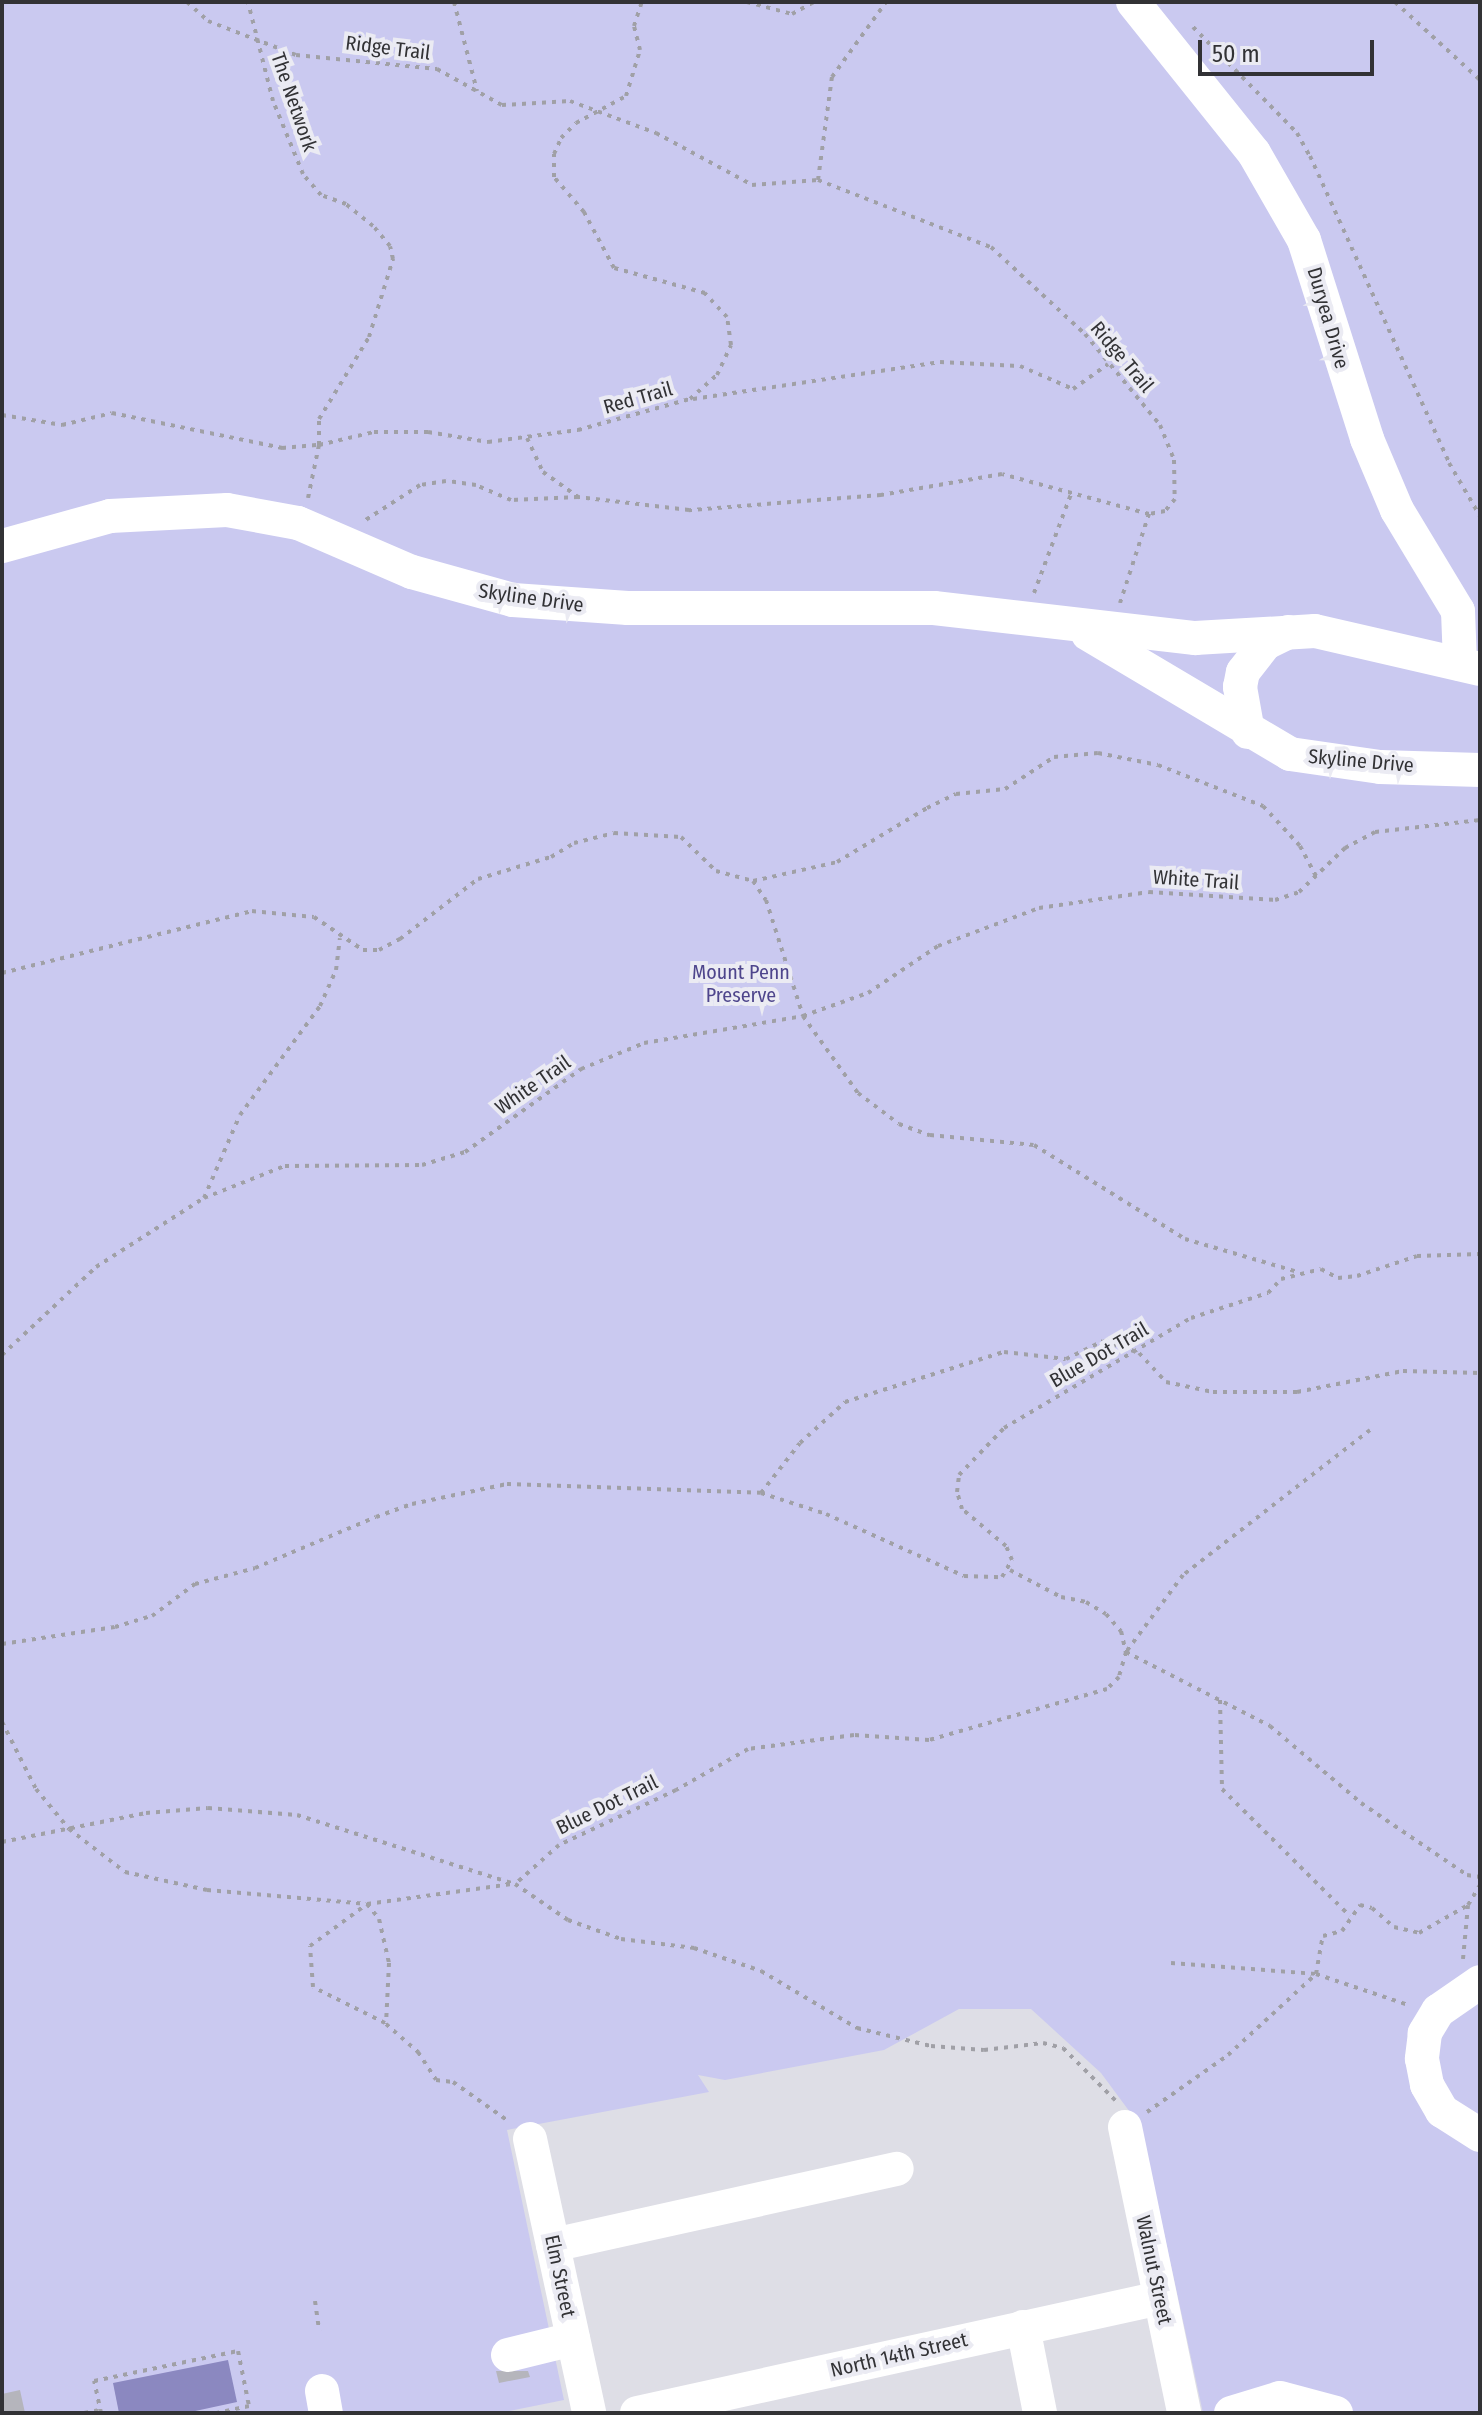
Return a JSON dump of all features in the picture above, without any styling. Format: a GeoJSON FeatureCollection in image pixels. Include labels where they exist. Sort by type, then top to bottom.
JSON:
{"type":"FeatureCollection","features":[{"type":"Feature","properties":{"kind":"street","name":"Duryea Drive"},"geometry":{"type":"LineString","coordinates":[[1133,2],[1254,153],[1292,214],[1378,465],[1414,541],[1458,611],[1470,666]]}},
{"type":"Feature","properties":{"kind":"street","name":"Skyline Drive"},"geometry":{"type":"LineString","coordinates":[[2,546],[143,511],[227,510],[298,523],[455,587],[525,601],[628,608],[918,608],[1094,630],[1195,638],[1293,630],[1334,634],[1411,657],[1470,666]]}},
{"type":"Feature","properties":{"kind":"street","name":"Skyline Drive"},"geometry":{"type":"LineString","coordinates":[[1094,630],[1248,732],[1290,754],[1315,759],[1480,770]]}},
{"type":"Feature","properties":{"kind":"street"},"geometry":{"type":"LineString","coordinates":[[1248,732],[1240,687],[1243,672],[1266,643],[1293,630]]}},
{"type":"Feature","properties":{"kind":"street"},"geometry":{"type":"LineString","coordinates":[[1460,1995],[1425,2033],[1422,2059],[1427,2085],[1442,2111],[1480,2135]]}},
{"type":"Feature","properties":{"kind":"street","name":"Walnut Street"},"geometry":{"type":"LineString","coordinates":[[1125,2127],[1184,2413]]}},
{"type":"Feature","properties":{"kind":"street","name":"Elm Street"},"geometry":{"type":"LineString","coordinates":[[530,2139],[589,2413]]}},
{"type":"Feature","properties":{"kind":"street"},"geometry":{"type":"LineString","coordinates":[[553,2245],[897,2169]]}},
{"type":"Feature","properties":{"kind":"street","name":"North 14th Street"},"geometry":{"type":"LineString","coordinates":[[637,2413],[1160,2298]]}},
{"type":"Feature","properties":{"kind":"street"},"geometry":{"type":"LineString","coordinates":[[1023,2327],[1040,2413]]}},
{"type":"Feature","properties":{"kind":"street"},"geometry":{"type":"LineString","coordinates":[[508,2355],[573,2339]]}},
{"type":"Feature","properties":{"kind":"street"},"geometry":{"type":"LineString","coordinates":[[1231,2413],[1280,2398],[1336,2413]]}},
{"type":"Feature","properties":{"kind":"path","name":"Ridge Trail"},"geometry":{"type":"LineString","coordinates":[[187,2],[208,21],[296,55],[437,69],[502,105],[570,101],[656,133],[752,185],[818,180],[991,247],[1085,334],[1160,425],[1174,460],[1175,499],[1165,511],[1149,514]]}},
{"type":"Feature","properties":{"kind":"path","name":"The Network"},"geometry":{"type":"LineString","coordinates":[[248,2],[282,129],[303,174],[321,195],[346,204],[373,226],[390,246],[393,259],[369,337],[319,419],[319,445]]}},
{"type":"Feature","properties":{"kind":"path"},"geometry":{"type":"LineString","coordinates":[[454,2],[477,91]]}},
{"type":"Feature","properties":{"kind":"path","name":"Red Trail"},"geometry":{"type":"LineString","coordinates":[[2,415],[62,425],[112,413],[282,448],[319,445],[374,432],[428,432],[488,442],[527,438],[648,415],[690,399],[717,375],[731,345],[727,317],[705,293],[614,268],[584,212],[554,177],[554,154],[561,138],[576,123],[626,96],[640,50],[634,26],[642,2]]}},
{"type":"Feature","properties":{"kind":"path"},"geometry":{"type":"LineString","coordinates":[[747,2],[792,14],[814,2]]}},
{"type":"Feature","properties":{"kind":"path"},"geometry":{"type":"LineString","coordinates":[[818,180],[832,77],[886,2]]}},
{"type":"Feature","properties":{"kind":"path"},"geometry":{"type":"LineString","coordinates":[[1395,2],[1480,80]]}},
{"type":"Feature","properties":{"kind":"path"},"geometry":{"type":"LineString","coordinates":[[1187,21],[1297,133],[1449,463],[1480,516]]}},
{"type":"Feature","properties":{"kind":"path"},"geometry":{"type":"LineString","coordinates":[[690,399],[940,362],[1020,366],[1073,389],[1108,364]]}},
{"type":"Feature","properties":{"kind":"path"},"geometry":{"type":"LineString","coordinates":[[527,438],[543,472],[578,497]]}},
{"type":"Feature","properties":{"kind":"path"},"geometry":{"type":"LineString","coordinates":[[298,523],[315,477],[319,445]]}},
{"type":"Feature","properties":{"kind":"path"},"geometry":{"type":"LineString","coordinates":[[333,536],[383,512],[420,485],[446,481],[476,485],[511,500],[578,497],[689,510],[881,495],[1002,474],[1033,479],[1071,494],[1149,514],[1094,630]]}},
{"type":"Feature","properties":{"kind":"path"},"geometry":{"type":"LineString","coordinates":[[1024,619],[1071,494]]}},
{"type":"Feature","properties":{"kind":"path"},"geometry":{"type":"LineString","coordinates":[[2,973],[252,911],[314,917],[340,938],[363,950],[379,950],[400,939],[478,879],[614,833],[681,837],[716,871],[753,881],[837,862],[956,794],[1005,789],[1054,757],[1098,753],[1158,765],[1263,806],[1300,846],[1317,878]]}},
{"type":"Feature","properties":{"kind":"path","name":"White Trail"},"geometry":{"type":"LineString","coordinates":[[2,1355],[96,1267],[204,1198],[285,1166],[436,1161],[465,1152],[581,1069],[644,1043],[803,1016],[868,993],[938,946],[1039,908],[1149,892],[1275,900],[1299,892],[1345,848],[1375,832],[1480,820]]}},
{"type":"Feature","properties":{"kind":"path"},"geometry":{"type":"LineString","coordinates":[[753,881],[766,900],[803,1016],[858,1093],[899,1124],[930,1135],[1034,1145],[1185,1239],[1300,1272],[1321,1269],[1338,1278],[1380,1270],[1417,1256],[1480,1254]]}},
{"type":"Feature","properties":{"kind":"path"},"geometry":{"type":"LineString","coordinates":[[204,1198],[240,1115],[320,1006],[336,970],[340,938]]}},
{"type":"Feature","properties":{"kind":"path","name":"Blue Dot Trail"},"geometry":{"type":"LineString","coordinates":[[1010,1570],[1006,1546],[962,1509],[959,1475],[1004,1428],[1139,1353],[1191,1318],[1268,1293],[1281,1279],[1300,1272]]}},
{"type":"Feature","properties":{"kind":"path"},"geometry":{"type":"LineString","coordinates":[[761,1493],[800,1443],[845,1402],[1004,1352],[1066,1359],[1103,1341],[1139,1353],[1166,1382],[1213,1392],[1297,1392],[1403,1371],[1480,1373]]}},
{"type":"Feature","properties":{"kind":"path","name":"Blue Dot Trail"},"geometry":{"type":"LineString","coordinates":[[515,1884],[559,1845],[676,1790],[748,1749],[854,1735],[929,1740],[966,1733],[1009,1716],[1095,1696],[1119,1677],[1126,1652],[1183,1575],[1370,1430]]}},
{"type":"Feature","properties":{"kind":"path"},"geometry":{"type":"LineString","coordinates":[[2,1644],[115,1627],[152,1616],[195,1584],[255,1568],[412,1504],[476,1490],[507,1484],[761,1493],[826,1514],[964,1576],[1002,1577],[1010,1570],[1106,1614],[1121,1631],[1126,1652],[1270,1726],[1361,1803],[1467,1875],[1480,1877]]}},
{"type":"Feature","properties":{"kind":"path"},"geometry":{"type":"LineString","coordinates":[[1220,1700],[1222,1789],[1351,1917]]}},
{"type":"Feature","properties":{"kind":"path"},"geometry":{"type":"LineString","coordinates":[[2,1722],[20,1764],[69,1829],[125,1872],[207,1890],[367,1904],[515,1884]]}},
{"type":"Feature","properties":{"kind":"path"},"geometry":{"type":"LineString","coordinates":[[2,1842],[208,1808],[297,1815],[515,1884],[568,1920],[621,1939],[694,1948],[761,1971],[857,2028],[931,2046],[984,2050],[1043,2043],[1063,2048],[1104,2084],[1125,2127],[1228,2055],[1316,1974],[1323,1936],[1342,1931],[1360,1905],[1372,1908],[1394,1927],[1419,1933],[1468,1905]]}},
{"type":"Feature","properties":{"kind":"path"},"geometry":{"type":"LineString","coordinates":[[1171,1963],[1316,1974],[1401,2004],[1460,1995],[1468,1905],[1480,1885]]}},
{"type":"Feature","properties":{"kind":"path"},"geometry":{"type":"LineString","coordinates":[[367,1904],[379,1919],[389,1963],[386,2024]]}},
{"type":"Feature","properties":{"kind":"path"},"geometry":{"type":"LineString","coordinates":[[367,1904],[310,1946],[313,1987],[386,2024],[401,2042],[418,2052],[436,2080],[453,2082],[480,2098],[530,2139]]}},
{"type":"Feature","properties":{"kind":"path"},"geometry":{"type":"LineString","coordinates":[[315,2301],[319,2331]]}},
{"type":"Feature","properties":{"kind":"path"},"geometry":{"type":"LineString","coordinates":[[84,2413],[100,2411],[94,2381],[238,2351],[249,2406],[217,2413]]}},
{"type":"Feature","properties":{"kind":"green space","name":"Mount Penn Preserve"},"geometry":{"type":"Polygon","coordinates":[[[2,2],[1480,2],[1480,2413],[1203,2413],[1141,2127],[1101,2073],[1031,2009],[959,2009],[884,2050],[725,2080],[698,2075],[709,2092],[507,2130],[564,2400],[499,2413],[2,2413],[2,2]]]}},
{"type":"Feature","properties":{"kind":"shaded area"},"geometry":{"type":"Polygon","coordinates":[[[228,2360],[237,2402],[186,2413],[119,2413],[113,2383],[228,2360]]]}},
{"type":"Feature","properties":{"kind":"building"},"geometry":{"type":"Polygon","coordinates":[[[496,2371],[528,2371],[530,2377],[499,2383],[496,2371]]]}},
{"type":"Feature","properties":{"kind":"building"},"geometry":{"type":"Polygon","coordinates":[[[20,2390],[25,2413],[2,2413],[2,2394],[20,2390]]]}}]}
